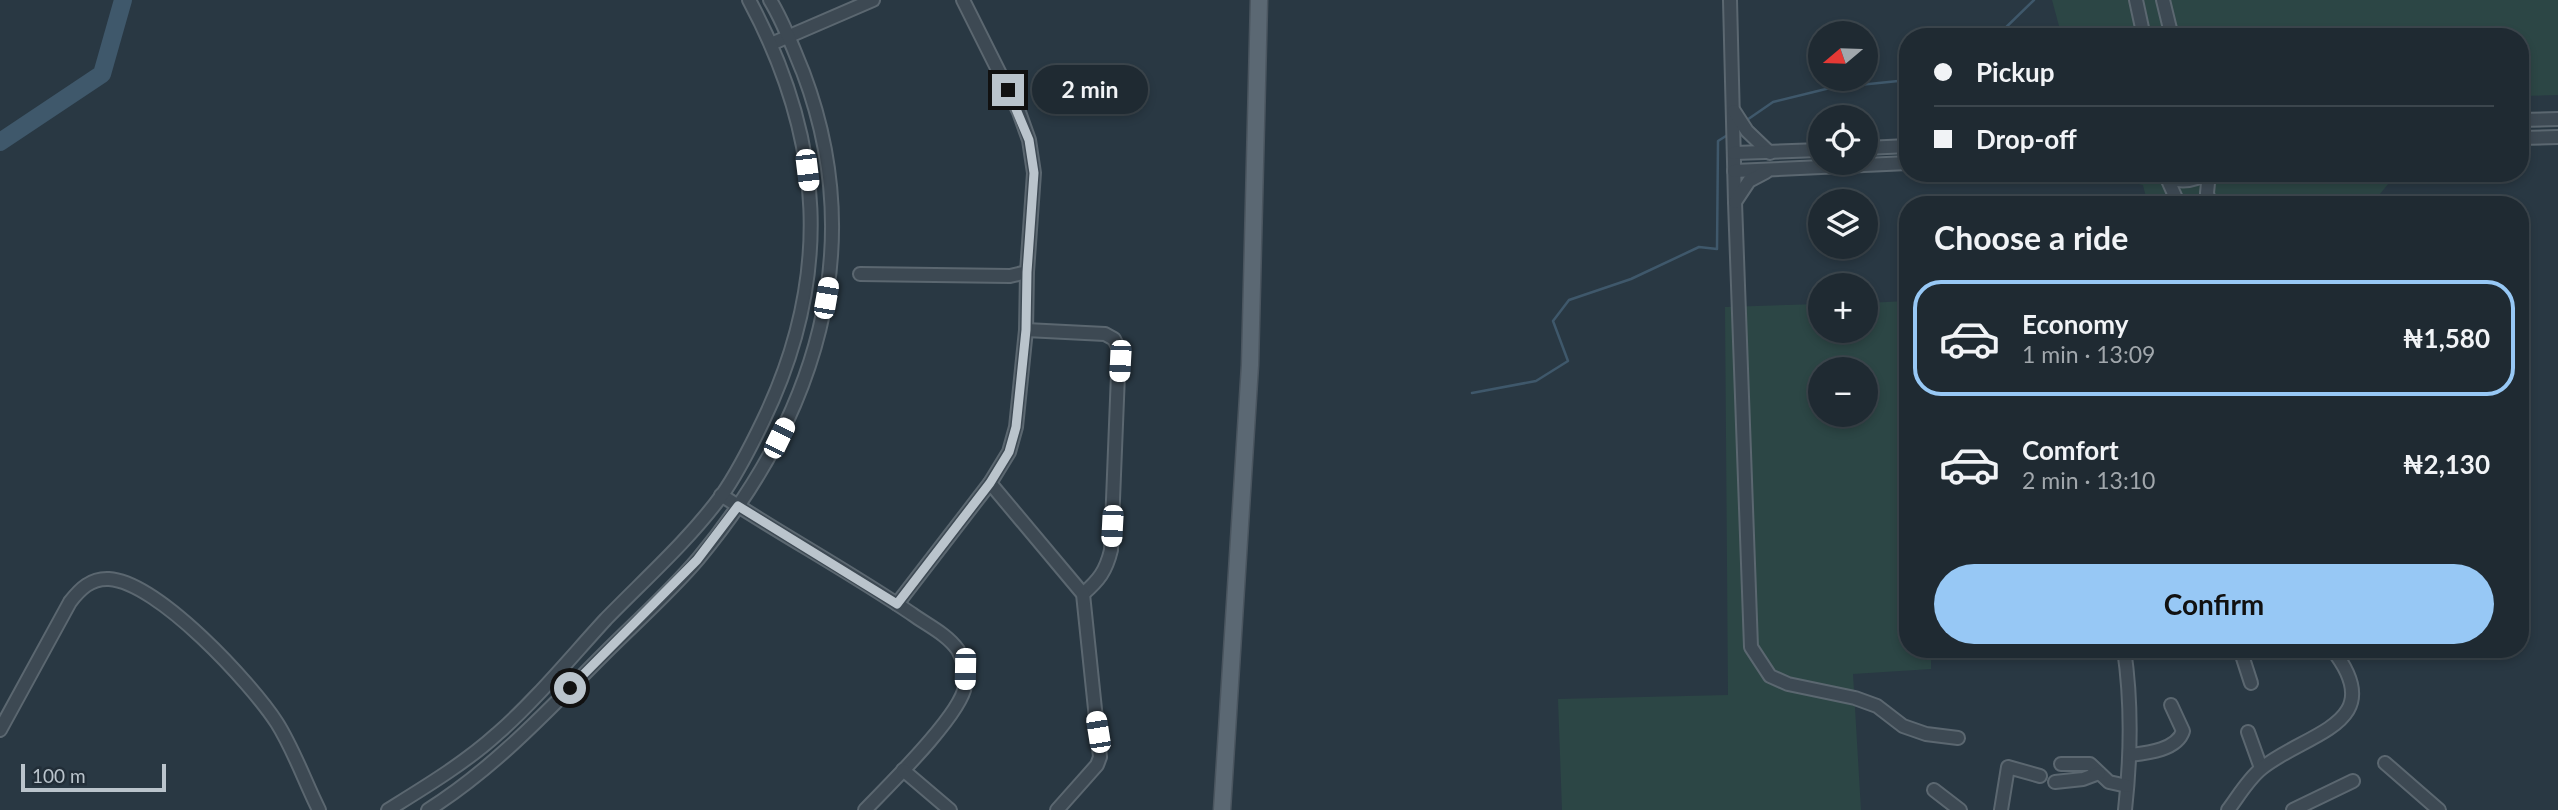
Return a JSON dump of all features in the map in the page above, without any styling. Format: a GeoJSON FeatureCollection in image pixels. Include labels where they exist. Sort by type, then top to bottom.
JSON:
{"type":"FeatureCollection","features":[{"type":"Feature","properties":{"kind":"main road"},"geometry":{"type":"LineString","coordinates":[[1222,810],[1250,365],[1259,0]]}},
{"type":"Feature","properties":{"kind":"street"},"geometry":{"type":"LineString","coordinates":[[388,810],[497,734],[722,495],[748,451],[779,388],[799,328],[808,277],[811,224],[804,147],[793,99],[771,44],[749,0]]}},
{"type":"Feature","properties":{"kind":"street"},"geometry":{"type":"LineString","coordinates":[[428,810],[507,752],[697,560],[738,506],[769,458],[799,398],[820,336],[830,279],[831,223],[824,143],[811,96],[789,37],[770,0]]}},
{"type":"Feature","properties":{"kind":"street"},"geometry":{"type":"LineString","coordinates":[[771,44],[873,0]]}},
{"type":"Feature","properties":{"kind":"street"},"geometry":{"type":"LineString","coordinates":[[897,604],[990,483],[1009,452],[1016,427],[1026,330],[1034,173],[1029,140],[1019,112],[963,0]]}},
{"type":"Feature","properties":{"kind":"street"},"geometry":{"type":"LineString","coordinates":[[1730,0],[1734,202],[1751,647],[1770,676],[1788,684],[1855,698],[1877,706],[1903,726],[1926,734],[1958,738]]}},
{"type":"Feature","properties":{"kind":"street"},"geometry":{"type":"LineString","coordinates":[[2136,0],[2142,28]]}},
{"type":"Feature","properties":{"kind":"street"},"geometry":{"type":"LineString","coordinates":[[2163,0],[2170,28]]}},
{"type":"Feature","properties":{"kind":"street"},"geometry":{"type":"LineString","coordinates":[[1733,109],[1747,131],[1770,153]]}},
{"type":"Feature","properties":{"kind":"street"},"geometry":{"type":"LineString","coordinates":[[2529,121],[2558,119]]}},
{"type":"Feature","properties":{"kind":"street"},"geometry":{"type":"LineString","coordinates":[[2529,138],[2558,137]]}},
{"type":"Feature","properties":{"kind":"street"},"geometry":{"type":"LineString","coordinates":[[1878,147],[1899,146]]}},
{"type":"Feature","properties":{"kind":"street"},"geometry":{"type":"LineString","coordinates":[[1734,153],[1808,151]]}},
{"type":"Feature","properties":{"kind":"street"},"geometry":{"type":"LineString","coordinates":[[1734,170],[1899,163]]}},
{"type":"Feature","properties":{"kind":"street"},"geometry":{"type":"LineString","coordinates":[[1734,202],[1749,181],[1771,169]]}},
{"type":"Feature","properties":{"kind":"street"},"geometry":{"type":"LineString","coordinates":[[860,274],[1010,276],[1027,272]]}},
{"type":"Feature","properties":{"kind":"street"},"geometry":{"type":"LineString","coordinates":[[1026,330],[1105,334],[1114,339],[1119,349],[1111,550],[1107,568],[1100,580],[1083,594]]}},
{"type":"Feature","properties":{"kind":"street"},"geometry":{"type":"LineString","coordinates":[[990,483],[1083,594],[1100,757],[1097,765],[1057,810]]}},
{"type":"Feature","properties":{"kind":"street"},"geometry":{"type":"LineString","coordinates":[[722,495],[897,604],[947,638],[958,651],[965,669],[965,689],[957,706],[865,810]]}},
{"type":"Feature","properties":{"kind":"street"},"geometry":{"type":"LineString","coordinates":[[0,730],[69,602],[80,589],[92,581],[108,579],[124,582],[169,610],[198,633],[257,696],[278,725],[319,810]]}},
{"type":"Feature","properties":{"kind":"street"},"geometry":{"type":"LineString","coordinates":[[2124,810],[2130,755],[2130,692],[2125,658]]}},
{"type":"Feature","properties":{"kind":"street"},"geometry":{"type":"LineString","coordinates":[[2243,658],[2252,682]]}},
{"type":"Feature","properties":{"kind":"street"},"geometry":{"type":"LineString","coordinates":[[2228,810],[2261,768],[2344,717],[2353,703],[2351,686],[2338,658]]}},
{"type":"Feature","properties":{"kind":"street"},"geometry":{"type":"LineString","coordinates":[[2130,755],[2157,751],[2183,735],[2171,705]]}},
{"type":"Feature","properties":{"kind":"street"},"geometry":{"type":"LineString","coordinates":[[2248,732],[2261,768]]}},
{"type":"Feature","properties":{"kind":"street"},"geometry":{"type":"LineString","coordinates":[[2385,763],[2439,810]]}},
{"type":"Feature","properties":{"kind":"street"},"geometry":{"type":"LineString","coordinates":[[2061,764],[2090,764],[2109,782],[2127,786]]}},
{"type":"Feature","properties":{"kind":"street"},"geometry":{"type":"LineString","coordinates":[[2001,810],[2008,767],[2040,776]]}},
{"type":"Feature","properties":{"kind":"street"},"geometry":{"type":"LineString","coordinates":[[903,770],[950,810]]}},
{"type":"Feature","properties":{"kind":"street"},"geometry":{"type":"LineString","coordinates":[[2055,782],[2083,779],[2099,773]]}},
{"type":"Feature","properties":{"kind":"street"},"geometry":{"type":"LineString","coordinates":[[2293,810],[2353,780]]}},
{"type":"Feature","properties":{"kind":"street"},"geometry":{"type":"LineString","coordinates":[[1934,790],[1960,810]]}},
{"type":"Feature","properties":{"kind":"green space"},"geometry":{"type":"Polygon","coordinates":[[[2052,0],[2558,0],[2558,95],[2529,96],[2529,28],[2060,28],[2052,0]]]}},
{"type":"Feature","properties":{"kind":"green space"},"geometry":{"type":"Polygon","coordinates":[[[2129,182],[2390,182],[2378,196],[2146,196],[2143,185],[2129,182]]]}},
{"type":"Feature","properties":{"kind":"green space"},"geometry":{"type":"Polygon","coordinates":[[[1899,301],[1899,658],[1931,658],[1931,669],[1853,674],[1861,810],[1562,810],[1558,699],[1728,695],[1725,307],[1808,304],[1808,343],[1878,343],[1878,302],[1899,301]]]}},
{"type":"Feature","properties":{"kind":"waterway"},"geometry":{"type":"LineString","coordinates":[[0,142],[102,74],[123,0]]}},
{"type":"Feature","properties":{"kind":"waterway"},"geometry":{"type":"LineString","coordinates":[[2005,28],[2034,0]]}},
{"type":"Feature","properties":{"kind":"waterway"},"geometry":{"type":"LineString","coordinates":[[1744,122],[1773,102],[1830,88],[1899,81]]}},
{"type":"Feature","properties":{"kind":"waterway"},"geometry":{"type":"LineString","coordinates":[[1472,393],[1536,381],[1568,361],[1553,321],[1569,300],[1631,279],[1699,247],[1717,249],[1718,141],[1726,136]]}},
{"type":"Feature","properties":{"kind":"route"},"geometry":{"type":"LineString","coordinates":[[570,688],[697,560],[738,506],[897,604],[990,483],[1009,452],[1016,427],[1026,330],[1034,173],[1029,140],[1008,90]]}}]}
